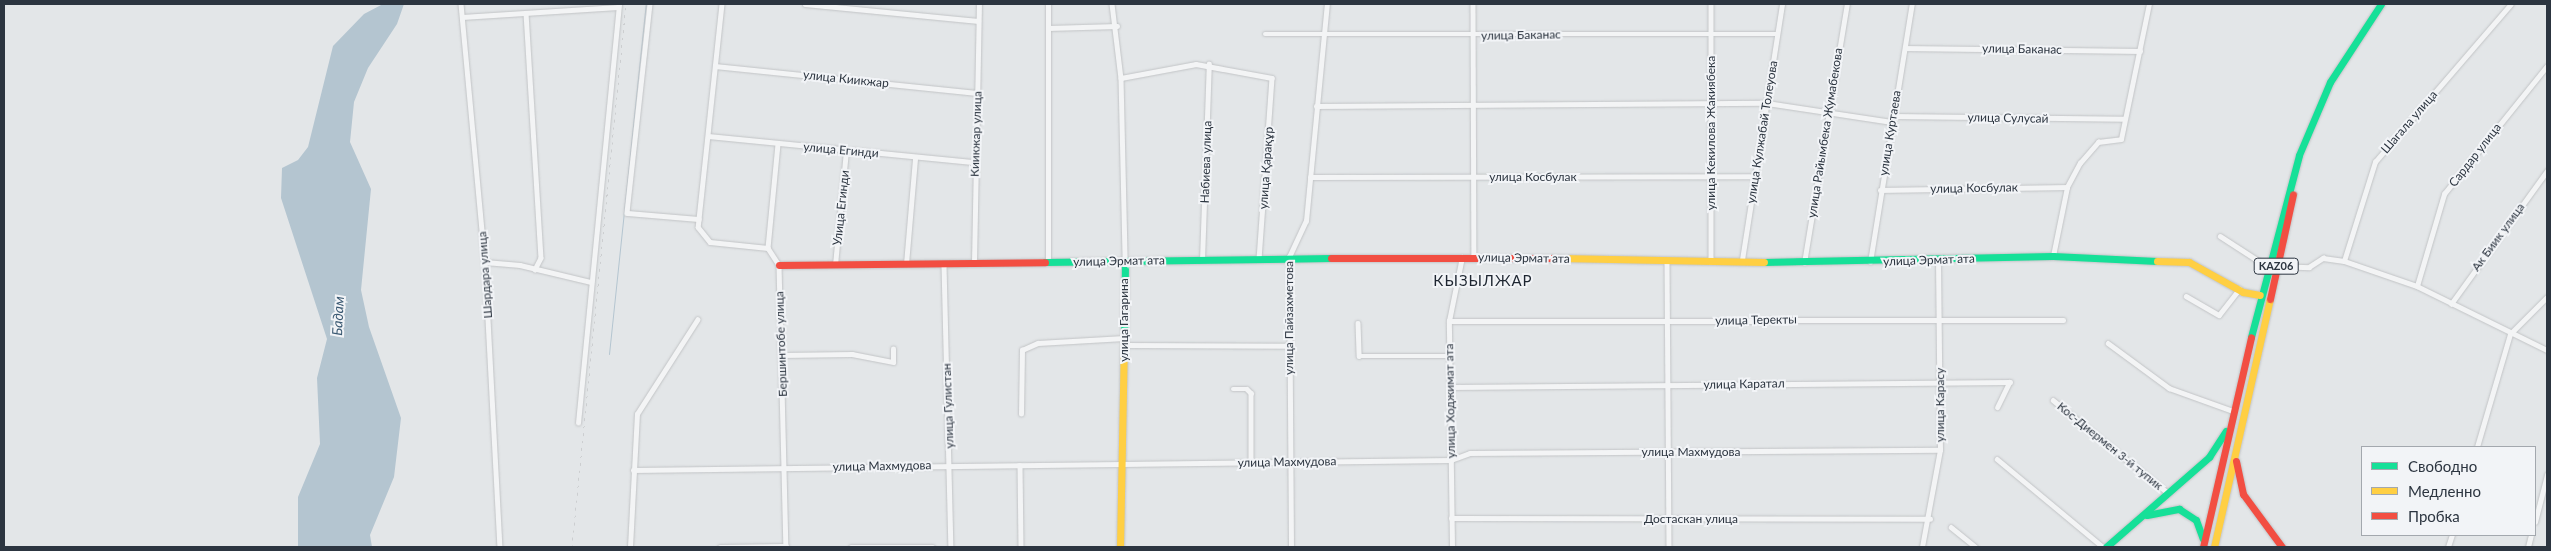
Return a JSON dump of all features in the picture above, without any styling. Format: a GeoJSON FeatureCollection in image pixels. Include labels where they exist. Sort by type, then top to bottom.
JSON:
{"type":"FeatureCollection","features":[{"type":"Feature","properties":{"kind":"main road","name":"KАZ06"},"geometry":{"type":"LineString","coordinates":[[2204,545],[2260,295],[2299,156],[2317,110],[2381,4]]}},
{"type":"Feature","properties":{"kind":"main road","name":"KАZ06"},"geometry":{"type":"LineString","coordinates":[[2214,547],[2292,197],[2322,112],[2388,4]]}},
{"type":"Feature","properties":{"kind":"main road","name":"улица Эрмат ата"},"geometry":{"type":"LineString","coordinates":[[779,265],[906,266],[1289,257],[1474,256],[1711,262],[1742,260],[1870,262],[2053,256],[2189,262],[2239,289],[2260,295]]}},
{"type":"Feature","properties":{"kind":"main road","name":"улица Гагарина"},"geometry":{"type":"LineString","coordinates":[[1120,547],[1123,464],[1124,261]]}},
{"type":"Feature","properties":{"kind":"main road"},"geometry":{"type":"LineString","coordinates":[[2104,547],[2138,520],[2167,492],[2209,457],[2232,420]]}},
{"type":"Feature","properties":{"kind":"main road","name":"KАZ06"},"geometry":{"type":"LineString","coordinates":[[2239,430],[2238,480],[2250,505],[2282,547]]}},
{"type":"Feature","properties":{"kind":"main road"},"geometry":{"type":"LineString","coordinates":[[2138,520],[2156,510],[2179,509],[2196,520],[2204,545]]}},
{"type":"Feature","properties":{"kind":"street","name":"Шардара улица"},"geometry":{"type":"LineString","coordinates":[[461,4],[485,262],[500,547]]}},
{"type":"Feature","properties":{"kind":"street"},"geometry":{"type":"LineString","coordinates":[[650,4],[627,212],[699,218]]}},
{"type":"Feature","properties":{"kind":"street"},"geometry":{"type":"LineString","coordinates":[[722,4],[699,218],[701,236],[710,242],[768,248]]}},
{"type":"Feature","properties":{"kind":"street"},"geometry":{"type":"LineString","coordinates":[[805,4],[978,21]]}},
{"type":"Feature","properties":{"kind":"street","name":"Киикжар улица"},"geometry":{"type":"LineString","coordinates":[[974,264],[979,4]]}},
{"type":"Feature","properties":{"kind":"street"},"geometry":{"type":"LineString","coordinates":[[1048,4],[1048,262]]}},
{"type":"Feature","properties":{"kind":"street","name":"улица Гагарина"},"geometry":{"type":"LineString","coordinates":[[1112,4],[1117,26],[1121,78],[1124,261]]}},
{"type":"Feature","properties":{"kind":"street","name":"улица Пайзахметова"},"geometry":{"type":"LineString","coordinates":[[1291,547],[1289,257],[1306,221],[1327,4]]}},
{"type":"Feature","properties":{"kind":"street"},"geometry":{"type":"LineString","coordinates":[[1473,4],[1474,256]]}},
{"type":"Feature","properties":{"kind":"street","name":"улица Кекилова Жакиябека"},"geometry":{"type":"LineString","coordinates":[[1711,4],[1711,262]]}},
{"type":"Feature","properties":{"kind":"street","name":"улица Кулжабай Толеуова"},"geometry":{"type":"LineString","coordinates":[[1742,260],[1782,4]]}},
{"type":"Feature","properties":{"kind":"street","name":"улица Райымбека Жумабекова"},"geometry":{"type":"LineString","coordinates":[[1804,262],[1847,4]]}},
{"type":"Feature","properties":{"kind":"street","name":"улица Куртаева"},"geometry":{"type":"LineString","coordinates":[[1870,262],[1892,116],[1912,4]]}},
{"type":"Feature","properties":{"kind":"street"},"geometry":{"type":"LineString","coordinates":[[2053,256],[2067,187],[2098,142],[2121,139],[2149,4]]}},
{"type":"Feature","properties":{"kind":"street","name":"Шагала улица"},"geometry":{"type":"LineString","coordinates":[[2344,261],[2375,162],[2511,4]]}},
{"type":"Feature","properties":{"kind":"street"},"geometry":{"type":"LineString","coordinates":[[462,17],[618,5],[578,423]]}},
{"type":"Feature","properties":{"kind":"street"},"geometry":{"type":"LineString","coordinates":[[526,13],[541,258],[535,270]]}},
{"type":"Feature","properties":{"kind":"street"},"geometry":{"type":"LineString","coordinates":[[1048,28],[1117,26]]}},
{"type":"Feature","properties":{"kind":"street","name":"улица Баканас"},"geometry":{"type":"LineString","coordinates":[[1265,34],[1324,36],[1777,34]]}},
{"type":"Feature","properties":{"kind":"street","name":"улица Баканас"},"geometry":{"type":"LineString","coordinates":[[1904,48],[2140,51]]}},
{"type":"Feature","properties":{"kind":"street"},"geometry":{"type":"LineString","coordinates":[[1121,78],[1209,64]]}},
{"type":"Feature","properties":{"kind":"street","name":"улица Қарақұр"},"geometry":{"type":"LineString","coordinates":[[1209,64],[1242,75],[1272,78],[1259,258]]}},
{"type":"Feature","properties":{"kind":"street","name":"Набиева улица"},"geometry":{"type":"LineString","coordinates":[[1202,260],[1209,64]]}},
{"type":"Feature","properties":{"kind":"street","name":"улица Киикжар"},"geometry":{"type":"LineString","coordinates":[[715,66],[977,93]]}},
{"type":"Feature","properties":{"kind":"street","name":"Сардар улица"},"geometry":{"type":"LineString","coordinates":[[2417,286],[2444,194],[2547,66]]}},
{"type":"Feature","properties":{"kind":"street"},"geometry":{"type":"LineString","coordinates":[[1316,106],[1473,107],[1767,103],[1892,122]]}},
{"type":"Feature","properties":{"kind":"street","name":"улица Сулусай"},"geometry":{"type":"LineString","coordinates":[[1892,116],[2124,119]]}},
{"type":"Feature","properties":{"kind":"street","name":"улица Егинди"},"geometry":{"type":"LineString","coordinates":[[708,136],[915,158],[975,162]]}},
{"type":"Feature","properties":{"kind":"street"},"geometry":{"type":"LineString","coordinates":[[778,144],[768,248],[779,265]]}},
{"type":"Feature","properties":{"kind":"street","name":"Улица Егинди"},"geometry":{"type":"LineString","coordinates":[[835,265],[846,151]]}},
{"type":"Feature","properties":{"kind":"street"},"geometry":{"type":"LineString","coordinates":[[906,266],[915,158]]}},
{"type":"Feature","properties":{"kind":"street","name":"Ак Биик улица"},"geometry":{"type":"LineString","coordinates":[[2450,304],[2547,171]]}},
{"type":"Feature","properties":{"kind":"street","name":"улица Косбулак"},"geometry":{"type":"LineString","coordinates":[[1310,177],[1756,176]]}},
{"type":"Feature","properties":{"kind":"street","name":"улица Косбулак"},"geometry":{"type":"LineString","coordinates":[[1880,190],[2067,187]]}},
{"type":"Feature","properties":{"kind":"street"},"geometry":{"type":"LineString","coordinates":[[2220,236],[2268,267]]}},
{"type":"Feature","properties":{"kind":"street","name":"улица Ходжимат ата"},"geometry":{"type":"LineString","coordinates":[[1452,547],[1449,321],[1462,257]]}},
{"type":"Feature","properties":{"kind":"street"},"geometry":{"type":"LineString","coordinates":[[2276,266],[2309,267],[2323,258],[2344,261],[2417,286],[2510,334],[2547,350]]}},
{"type":"Feature","properties":{"kind":"street","name":"улица Карасу"},"geometry":{"type":"LineString","coordinates":[[1922,547],[1930,518],[1940,450],[1941,381],[1938,260]]}},
{"type":"Feature","properties":{"kind":"street"},"geometry":{"type":"LineString","coordinates":[[1667,261],[1669,547]]}},
{"type":"Feature","properties":{"kind":"street"},"geometry":{"type":"LineString","coordinates":[[485,262],[591,282]]}},
{"type":"Feature","properties":{"kind":"street","name":"Бершинтобе улица"},"geometry":{"type":"LineString","coordinates":[[779,265],[786,467],[786,547]]}},
{"type":"Feature","properties":{"kind":"street","name":"улица Гулистан"},"geometry":{"type":"LineString","coordinates":[[944,265],[951,547]]}},
{"type":"Feature","properties":{"kind":"street"},"geometry":{"type":"LineString","coordinates":[[2186,296],[2220,316],[2239,289]]}},
{"type":"Feature","properties":{"kind":"street"},"geometry":{"type":"LineString","coordinates":[[2477,446],[2510,334],[2547,297]]}},
{"type":"Feature","properties":{"kind":"street","name":"улица Теректы"},"geometry":{"type":"LineString","coordinates":[[1449,321],[1668,321],[1938,317],[2063,320]]}},
{"type":"Feature","properties":{"kind":"street"},"geometry":{"type":"LineString","coordinates":[[630,547],[637,414],[697,320]]}},
{"type":"Feature","properties":{"kind":"street"},"geometry":{"type":"LineString","coordinates":[[1358,323],[1359,356],[1449,356]]}},
{"type":"Feature","properties":{"kind":"street"},"geometry":{"type":"LineString","coordinates":[[1021,414],[1022,350],[1038,343],[1124,342],[1289,346]]}},
{"type":"Feature","properties":{"kind":"street"},"geometry":{"type":"LineString","coordinates":[[2108,343],[2169,388],[2234,412]]}},
{"type":"Feature","properties":{"kind":"street"},"geometry":{"type":"LineString","coordinates":[[782,355],[852,354],[893,362],[893,349]]}},
{"type":"Feature","properties":{"kind":"street","name":"улица Каратал"},"geometry":{"type":"LineString","coordinates":[[1451,387],[1941,381],[2010,382],[1998,408]]}},
{"type":"Feature","properties":{"kind":"street"},"geometry":{"type":"LineString","coordinates":[[1233,389],[1247,389],[1251,394],[1251,463]]}},
{"type":"Feature","properties":{"kind":"street","name":"Кос-Диермен 3-й тупик"},"geometry":{"type":"LineString","coordinates":[[2053,400],[2167,492]]}},
{"type":"Feature","properties":{"kind":"street","name":"улица Махмудова"},"geometry":{"type":"LineString","coordinates":[[633,470],[1452,460],[1470,454],[1940,450]]}},
{"type":"Feature","properties":{"kind":"street"},"geometry":{"type":"LineString","coordinates":[[1997,459],[2104,547]]}},
{"type":"Feature","properties":{"kind":"street"},"geometry":{"type":"LineString","coordinates":[[1020,465],[1021,547]]}},
{"type":"Feature","properties":{"kind":"street"},"geometry":{"type":"LineString","coordinates":[[2536,518],[2547,475]]}},
{"type":"Feature","properties":{"kind":"street","name":"Достаскан улица"},"geometry":{"type":"LineString","coordinates":[[1452,518],[1930,518]]}},
{"type":"Feature","properties":{"kind":"street"},"geometry":{"type":"LineString","coordinates":[[1951,527],[1976,547]]}},
{"type":"Feature","properties":{"kind":"street"},"geometry":{"type":"LineString","coordinates":[[720,547],[786,547]]}},
{"type":"Feature","properties":{"kind":"street"},"geometry":{"type":"LineString","coordinates":[[851,547],[933,547]]}},
{"type":"Feature","properties":{"kind":"water","name":"Бадам"},"geometry":{"type":"Polygon","coordinates":[[[383,4],[404,4],[397,24],[368,68],[354,102],[350,142],[371,189],[361,290],[369,327],[401,418],[394,477],[370,535],[372,547],[298,547],[298,497],[320,444],[317,378],[327,339],[281,198],[282,168],[298,160],[308,147],[333,46],[364,14],[383,4]]]}},
{"type":"Feature","properties":{"kind":"waterway"},"geometry":{"type":"LineString","coordinates":[[609,354],[646,4]]}},
{"type":"Feature","properties":{"kind":"railway"},"geometry":{"type":"LineString","coordinates":[[572,547],[626,4]]}},
{"type":"Feature","properties":{"kind":"traffic: fast"},"geometry":{"type":"LineString","coordinates":[[2251,337],[2299,155],[2330,82],[2381,4]]}},
{"type":"Feature","properties":{"kind":"traffic: fast"},"geometry":{"type":"LineString","coordinates":[[1764,262],[2053,256],[2157,261]]}},
{"type":"Feature","properties":{"kind":"traffic: fast"},"geometry":{"type":"LineString","coordinates":[[1045,262],[1331,258]]}},
{"type":"Feature","properties":{"kind":"traffic: fast"},"geometry":{"type":"LineString","coordinates":[[1124,344],[1125,261]]}},
{"type":"Feature","properties":{"kind":"traffic: fast"},"geometry":{"type":"LineString","coordinates":[[2106,547],[2209,457],[2226,431]]}},
{"type":"Feature","properties":{"kind":"traffic: fast"},"geometry":{"type":"LineString","coordinates":[[2147,515],[2179,509],[2196,520],[2203,539]]}},
{"type":"Feature","properties":{"kind":"traffic: slow"},"geometry":{"type":"LineString","coordinates":[[1560,258],[1764,262]]}},
{"type":"Feature","properties":{"kind":"traffic: slow"},"geometry":{"type":"LineString","coordinates":[[2157,261],[2189,262],[2243,292],[2260,295]]}},
{"type":"Feature","properties":{"kind":"traffic: slow"},"geometry":{"type":"LineString","coordinates":[[2214,547],[2270,299]]}},
{"type":"Feature","properties":{"kind":"traffic: slow"},"geometry":{"type":"LineString","coordinates":[[1120,547],[1124,344]]}},
{"type":"Feature","properties":{"kind":"traffic: jam"},"geometry":{"type":"LineString","coordinates":[[2270,299],[2293,194]]}},
{"type":"Feature","properties":{"kind":"traffic: jam"},"geometry":{"type":"LineString","coordinates":[[1331,258],[1560,258]]}},
{"type":"Feature","properties":{"kind":"traffic: jam"},"geometry":{"type":"LineString","coordinates":[[779,265],[1045,262]]}},
{"type":"Feature","properties":{"kind":"traffic: jam"},"geometry":{"type":"LineString","coordinates":[[2203,547],[2251,337]]}},
{"type":"Feature","properties":{"kind":"traffic: jam"},"geometry":{"type":"LineString","coordinates":[[2236,461],[2243,494],[2282,547]]}},
{"type":"Feature","properties":{"kind":"district","name":"КЫЗЫЛЖАР"},"geometry":{"type":"Point","coordinates":[1483,281]}}]}
